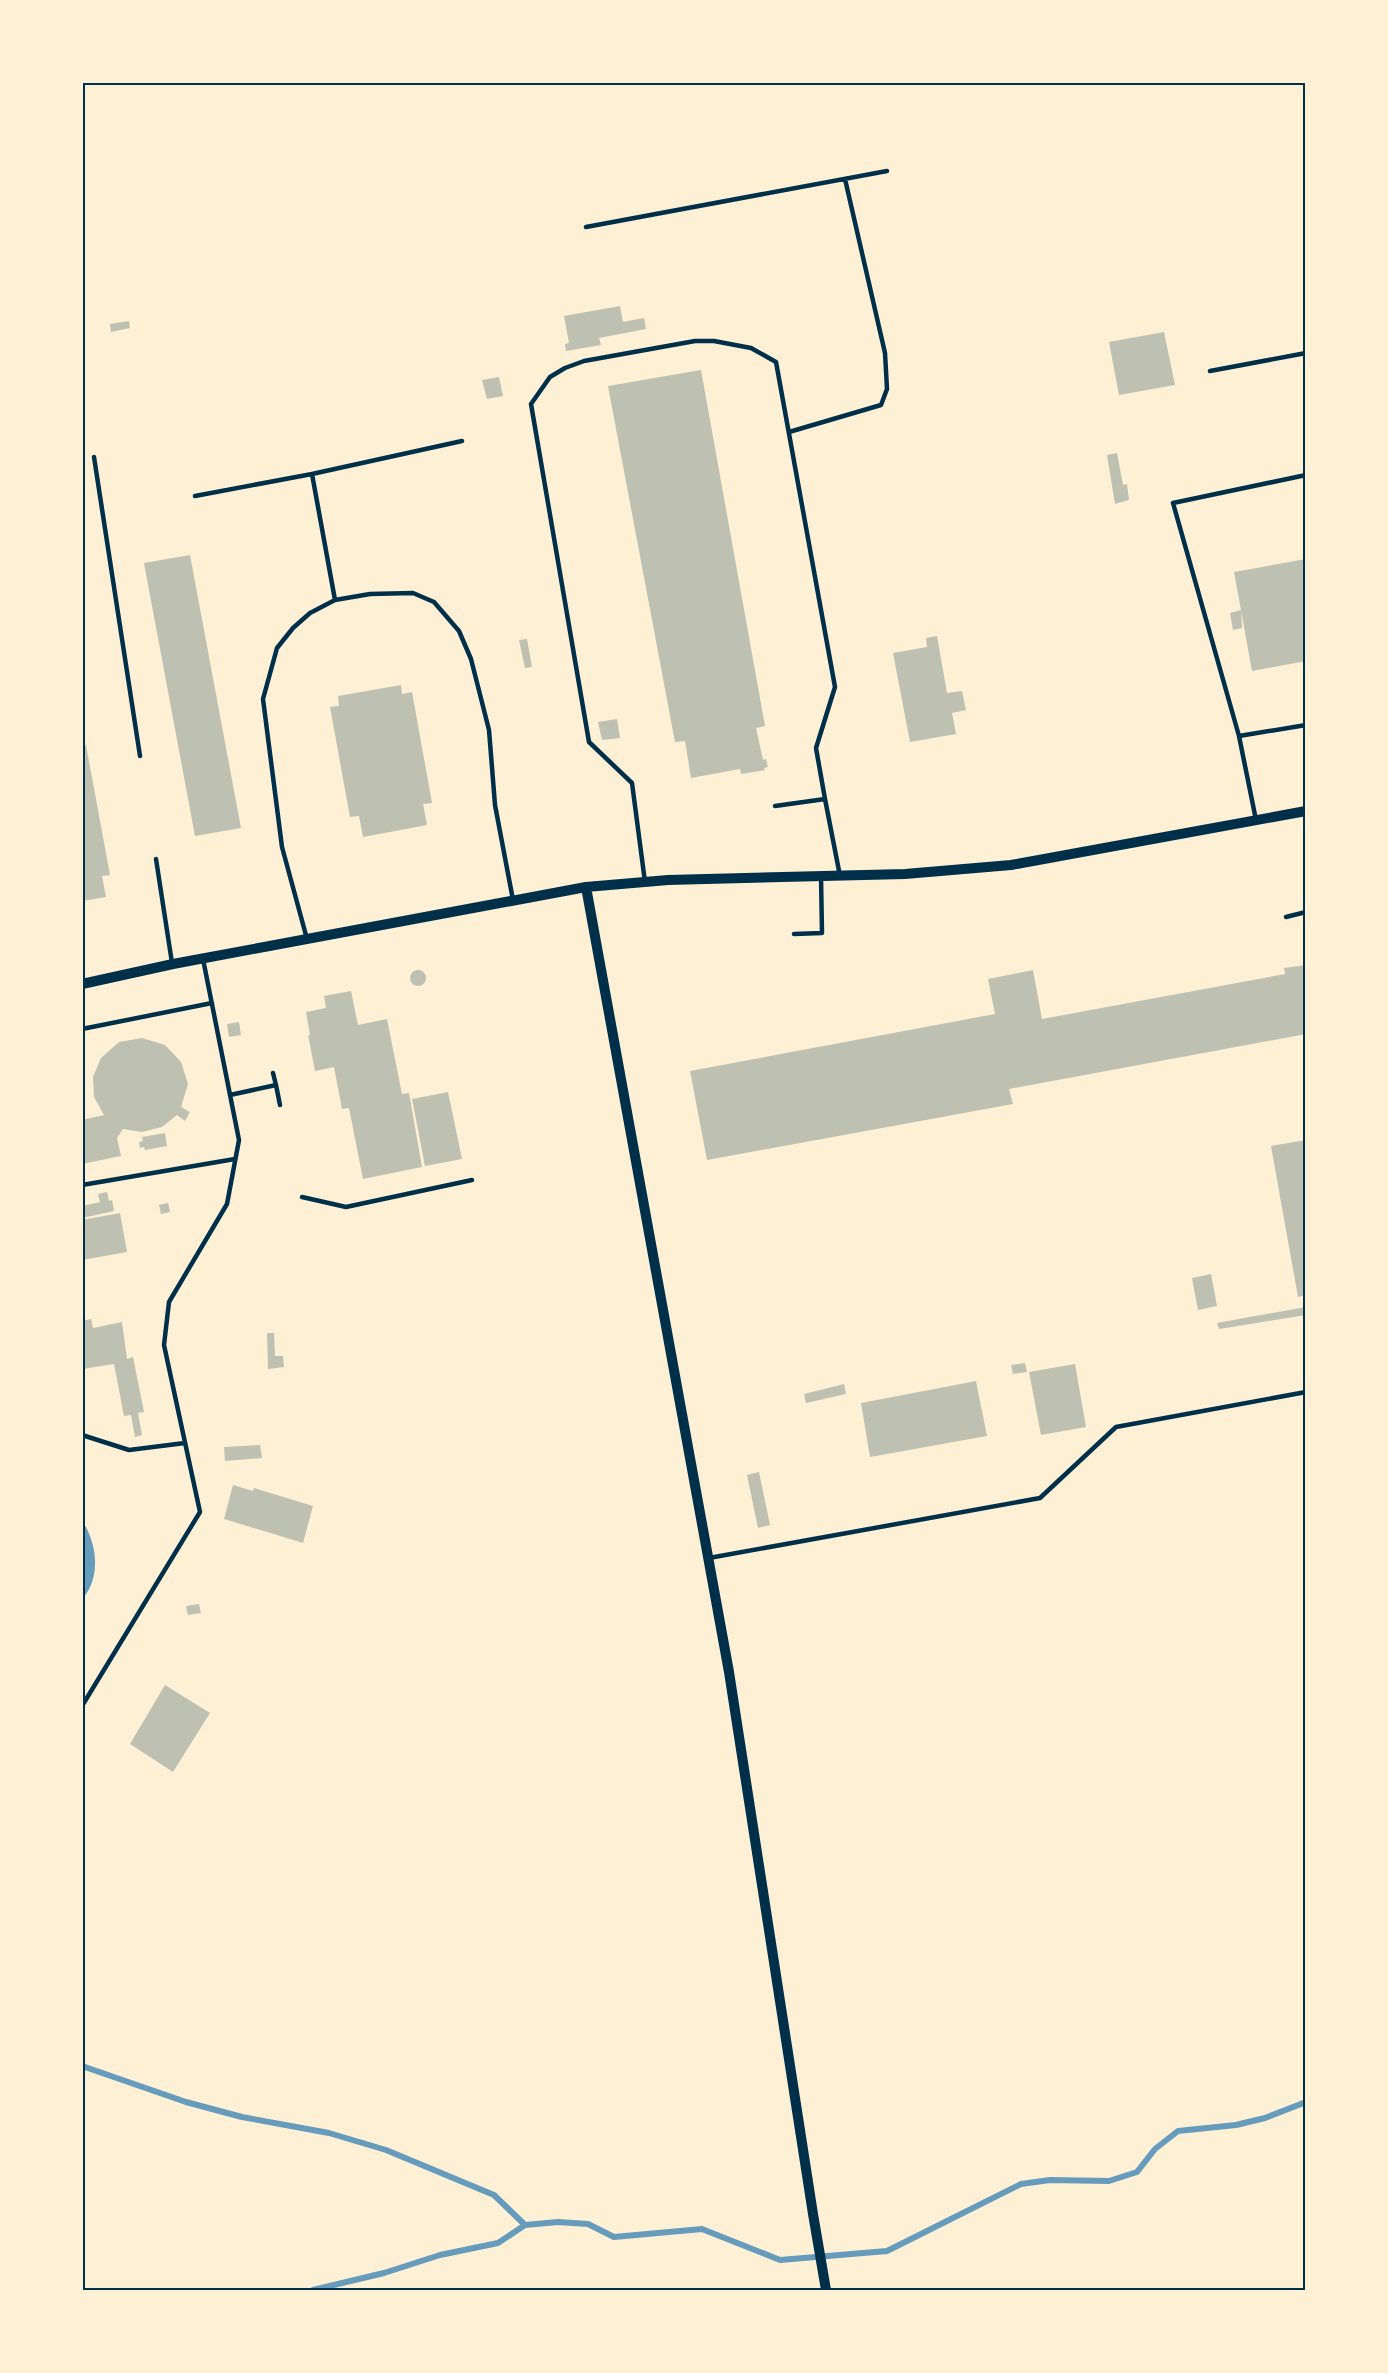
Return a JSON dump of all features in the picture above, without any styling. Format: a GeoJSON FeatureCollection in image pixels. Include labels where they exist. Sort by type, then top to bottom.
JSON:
{"type":"FeatureCollection","features":[{"type":"Feature","properties":{"kind":"street"},"geometry":{"type":"LineString","coordinates":[[82,984],[203,958],[586,887],[645,882],[905,874],[1011,865],[1305,811]]}},
{"type":"Feature","properties":{"kind":"street"},"geometry":{"type":"LineString","coordinates":[[586,887],[729,1671],[826,2290]]}},
{"type":"Feature","properties":{"kind":"lane"},"geometry":{"type":"LineString","coordinates":[[586,227],[887,171]]}},
{"type":"Feature","properties":{"kind":"lane"},"geometry":{"type":"LineString","coordinates":[[789,432],[880,405],[887,389],[885,353],[878,316],[845,179]]}},
{"type":"Feature","properties":{"kind":"lane"},"geometry":{"type":"LineString","coordinates":[[645,882],[632,783],[589,742],[531,404],[550,377],[565,368],[584,361],[695,341],[714,341],[751,348],[776,362],[836,687],[816,748],[840,876]]}},
{"type":"Feature","properties":{"kind":"lane"},"geometry":{"type":"LineString","coordinates":[[1210,370],[1305,353]]}},
{"type":"Feature","properties":{"kind":"lane"},"geometry":{"type":"LineString","coordinates":[[195,496],[312,474],[462,441]]}},
{"type":"Feature","properties":{"kind":"lane"},"geometry":{"type":"LineString","coordinates":[[94,457],[140,756]]}},
{"type":"Feature","properties":{"kind":"lane"},"geometry":{"type":"LineString","coordinates":[[312,474],[335,600]]}},
{"type":"Feature","properties":{"kind":"lane"},"geometry":{"type":"LineString","coordinates":[[1256,820],[1239,736],[1173,503],[1305,475]]}},
{"type":"Feature","properties":{"kind":"lane"},"geometry":{"type":"LineString","coordinates":[[307,939],[282,847],[263,699],[277,648],[292,628],[310,613],[335,600],[369,594],[413,593],[434,602],[459,631],[471,659],[489,730],[495,805],[513,900]]}},
{"type":"Feature","properties":{"kind":"lane"},"geometry":{"type":"LineString","coordinates":[[1239,736],[1305,725]]}},
{"type":"Feature","properties":{"kind":"lane"},"geometry":{"type":"LineString","coordinates":[[775,806],[825,799]]}},
{"type":"Feature","properties":{"kind":"lane"},"geometry":{"type":"LineString","coordinates":[[156,859],[172,964]]}},
{"type":"Feature","properties":{"kind":"lane"},"geometry":{"type":"LineString","coordinates":[[794,934],[822,933],[820,876]]}},
{"type":"Feature","properties":{"kind":"lane"},"geometry":{"type":"LineString","coordinates":[[1286,917],[1305,912]]}},
{"type":"Feature","properties":{"kind":"lane"},"geometry":{"type":"LineString","coordinates":[[82,1706],[200,1512],[164,1345],[169,1302],[227,1203],[239,1140],[203,958]]}},
{"type":"Feature","properties":{"kind":"lane"},"geometry":{"type":"LineString","coordinates":[[82,1029],[212,1004]]}},
{"type":"Feature","properties":{"kind":"lane"},"geometry":{"type":"LineString","coordinates":[[273,1073],[280,1105]]}},
{"type":"Feature","properties":{"kind":"lane"},"geometry":{"type":"LineString","coordinates":[[230,1095],[276,1085]]}},
{"type":"Feature","properties":{"kind":"lane"},"geometry":{"type":"LineString","coordinates":[[82,1185],[235,1159]]}},
{"type":"Feature","properties":{"kind":"lane"},"geometry":{"type":"LineString","coordinates":[[302,1197],[346,1207],[472,1180]]}},
{"type":"Feature","properties":{"kind":"lane"},"geometry":{"type":"LineString","coordinates":[[709,1558],[1040,1498],[1116,1427],[1305,1392]]}},
{"type":"Feature","properties":{"kind":"lane"},"geometry":{"type":"LineString","coordinates":[[82,1435],[129,1450],[185,1443]]}},
{"type":"Feature","properties":{"kind":"water"},"geometry":{"type":"Polygon","coordinates":[[[83,1522],[94,1550],[95,1571],[89,1590],[83,1598],[83,1522]]]}},
{"type":"Feature","properties":{"kind":"building"},"geometry":{"type":"Polygon","coordinates":[[[620,306],[623,322],[644,318],[646,329],[599,338],[601,345],[566,351],[565,344],[569,343],[564,316],[620,306]]]}},
{"type":"Feature","properties":{"kind":"building"},"geometry":{"type":"Polygon","coordinates":[[[129,321],[130,328],[111,332],[110,324],[129,321]]]}},
{"type":"Feature","properties":{"kind":"building"},"geometry":{"type":"Polygon","coordinates":[[[1164,332],[1175,385],[1119,395],[1109,342],[1164,332]]]}},
{"type":"Feature","properties":{"kind":"building"},"geometry":{"type":"Polygon","coordinates":[[[701,370],[765,726],[756,728],[763,760],[766,759],[768,767],[764,768],[765,770],[741,774],[740,769],[691,778],[685,741],[675,742],[608,386],[701,370]]]}},
{"type":"Feature","properties":{"kind":"building"},"geometry":{"type":"Polygon","coordinates":[[[499,377],[503,396],[487,399],[482,380],[499,377]]]}},
{"type":"Feature","properties":{"kind":"building"},"geometry":{"type":"Polygon","coordinates":[[[1117,453],[1123,485],[1127,484],[1129,500],[1115,504],[1107,455],[1117,453]]]}},
{"type":"Feature","properties":{"kind":"building"},"geometry":{"type":"Polygon","coordinates":[[[190,555],[241,828],[195,836],[144,563],[190,555]]]}},
{"type":"Feature","properties":{"kind":"building"},"geometry":{"type":"Polygon","coordinates":[[[1306,559],[1306,661],[1252,671],[1234,572],[1306,559]]]}},
{"type":"Feature","properties":{"kind":"building"},"geometry":{"type":"Polygon","coordinates":[[[1241,610],[1242,628],[1233,630],[1230,613],[1241,610]]]}},
{"type":"Feature","properties":{"kind":"building"},"geometry":{"type":"Polygon","coordinates":[[[937,636],[947,693],[962,691],[966,710],[952,713],[956,734],[910,742],[893,653],[927,647],[926,638],[937,636]]]}},
{"type":"Feature","properties":{"kind":"building"},"geometry":{"type":"Polygon","coordinates":[[[527,639],[532,667],[525,668],[519,640],[527,639]]]}},
{"type":"Feature","properties":{"kind":"building"},"geometry":{"type":"Polygon","coordinates":[[[401,685],[402,694],[412,692],[432,803],[423,804],[427,825],[363,837],[359,816],[350,817],[330,707],[339,706],[338,696],[401,685]]]}},
{"type":"Feature","properties":{"kind":"building"},"geometry":{"type":"Polygon","coordinates":[[[617,719],[620,738],[602,740],[598,722],[617,719]]]}},
{"type":"Feature","properties":{"kind":"building"},"geometry":{"type":"Polygon","coordinates":[[[86,745],[110,875],[102,876],[106,897],[82,901],[82,746],[86,745]]]}},
{"type":"Feature","properties":{"kind":"building"},"geometry":{"type":"Polygon","coordinates":[[[1306,965],[1306,1034],[1009,1089],[1013,1104],[707,1160],[690,1071],[995,1014],[988,979],[1033,970],[1042,1019],[1285,974],[1284,968],[1306,965]]]}},
{"type":"Feature","properties":{"kind":"building"},"geometry":{"type":"Polygon","coordinates":[[[418,970],[426,978],[418,986],[410,978],[418,970]]]}},
{"type":"Feature","properties":{"kind":"building"},"geometry":{"type":"Polygon","coordinates":[[[351,991],[358,1025],[387,1019],[402,1094],[409,1093],[422,1167],[363,1179],[349,1108],[342,1109],[334,1067],[315,1071],[306,1012],[326,1008],[324,996],[351,991]]]}},
{"type":"Feature","properties":{"kind":"building"},"geometry":{"type":"Polygon","coordinates":[[[239,1022],[241,1035],[229,1037],[227,1024],[239,1022]]]}},
{"type":"Feature","properties":{"kind":"building"},"geometry":{"type":"Polygon","coordinates":[[[142,1038],[165,1045],[181,1062],[188,1084],[181,1107],[190,1112],[185,1121],[177,1115],[162,1127],[142,1132],[123,1129],[117,1138],[121,1156],[82,1164],[82,1120],[104,1115],[94,1097],[93,1077],[101,1058],[119,1042],[142,1038]]]}},
{"type":"Feature","properties":{"kind":"building"},"geometry":{"type":"Polygon","coordinates":[[[448,1092],[462,1159],[425,1166],[412,1099],[448,1092]]]}},
{"type":"Feature","properties":{"kind":"building"},"geometry":{"type":"Polygon","coordinates":[[[165,1133],[167,1146],[145,1150],[144,1147],[140,1148],[139,1142],[143,1141],[142,1137],[165,1133]]]}},
{"type":"Feature","properties":{"kind":"building"},"geometry":{"type":"Polygon","coordinates":[[[1306,1140],[1306,1295],[1298,1297],[1271,1146],[1306,1140]]]}},
{"type":"Feature","properties":{"kind":"building"},"geometry":{"type":"Polygon","coordinates":[[[107,1192],[109,1201],[112,1200],[114,1211],[82,1218],[82,1206],[100,1202],[98,1194],[107,1192]]]}},
{"type":"Feature","properties":{"kind":"building"},"geometry":{"type":"Polygon","coordinates":[[[168,1203],[170,1212],[161,1214],[159,1205],[168,1203]]]}},
{"type":"Feature","properties":{"kind":"building"},"geometry":{"type":"Polygon","coordinates":[[[120,1213],[127,1252],[82,1260],[82,1220],[120,1213]]]}},
{"type":"Feature","properties":{"kind":"building"},"geometry":{"type":"Polygon","coordinates":[[[1211,1274],[1217,1306],[1198,1310],[1192,1278],[1211,1274]]]}},
{"type":"Feature","properties":{"kind":"building"},"geometry":{"type":"Polygon","coordinates":[[[1306,1307],[1306,1315],[1219,1329],[1217,1323],[1306,1307]]]}},
{"type":"Feature","properties":{"kind":"building"},"geometry":{"type":"Polygon","coordinates":[[[91,1319],[93,1328],[122,1322],[127,1359],[133,1357],[144,1412],[138,1413],[142,1435],[135,1437],[131,1415],[124,1416],[114,1364],[82,1369],[82,1321],[91,1319]]]}},
{"type":"Feature","properties":{"kind":"building"},"geometry":{"type":"Polygon","coordinates":[[[267,1333],[274,1333],[275,1356],[283,1356],[284,1367],[268,1369],[267,1333]]]}},
{"type":"Feature","properties":{"kind":"building"},"geometry":{"type":"Polygon","coordinates":[[[1025,1363],[1027,1372],[1013,1374],[1011,1365],[1025,1363]]]}},
{"type":"Feature","properties":{"kind":"building"},"geometry":{"type":"Polygon","coordinates":[[[1075,1364],[1086,1427],[1041,1435],[1029,1372],[1075,1364]]]}},
{"type":"Feature","properties":{"kind":"building"},"geometry":{"type":"Polygon","coordinates":[[[976,1381],[987,1436],[870,1457],[861,1403],[976,1381]]]}},
{"type":"Feature","properties":{"kind":"building"},"geometry":{"type":"Polygon","coordinates":[[[844,1384],[846,1394],[806,1403],[804,1394],[844,1384]]]}},
{"type":"Feature","properties":{"kind":"building"},"geometry":{"type":"Polygon","coordinates":[[[260,1445],[262,1458],[225,1461],[224,1447],[260,1445]]]}},
{"type":"Feature","properties":{"kind":"building"},"geometry":{"type":"Polygon","coordinates":[[[759,1472],[770,1525],[758,1528],[747,1475],[759,1472]]]}},
{"type":"Feature","properties":{"kind":"building"},"geometry":{"type":"Polygon","coordinates":[[[233,1485],[253,1491],[254,1488],[313,1506],[303,1543],[224,1519],[233,1485]]]}},
{"type":"Feature","properties":{"kind":"building"},"geometry":{"type":"Polygon","coordinates":[[[199,1604],[201,1613],[188,1615],[186,1606],[199,1604]]]}},
{"type":"Feature","properties":{"kind":"building"},"geometry":{"type":"Polygon","coordinates":[[[165,1685],[210,1713],[173,1772],[130,1744],[165,1685]]]}},
{"type":"Feature","properties":{"kind":"waterway"},"geometry":{"type":"LineString","coordinates":[[82,2066],[186,2102],[242,2117],[329,2133],[386,2150],[494,2195],[525,2225]]}},
{"type":"Feature","properties":{"kind":"waterway"},"geometry":{"type":"LineString","coordinates":[[313,2290],[384,2273],[440,2255],[498,2243],[525,2225],[558,2222],[588,2224],[614,2237],[702,2229],[780,2260],[887,2251],[1021,2184],[1050,2180],[1109,2181],[1137,2172],[1155,2149],[1178,2131],[1236,2125],[1265,2118],[1306,2102]]}}]}
